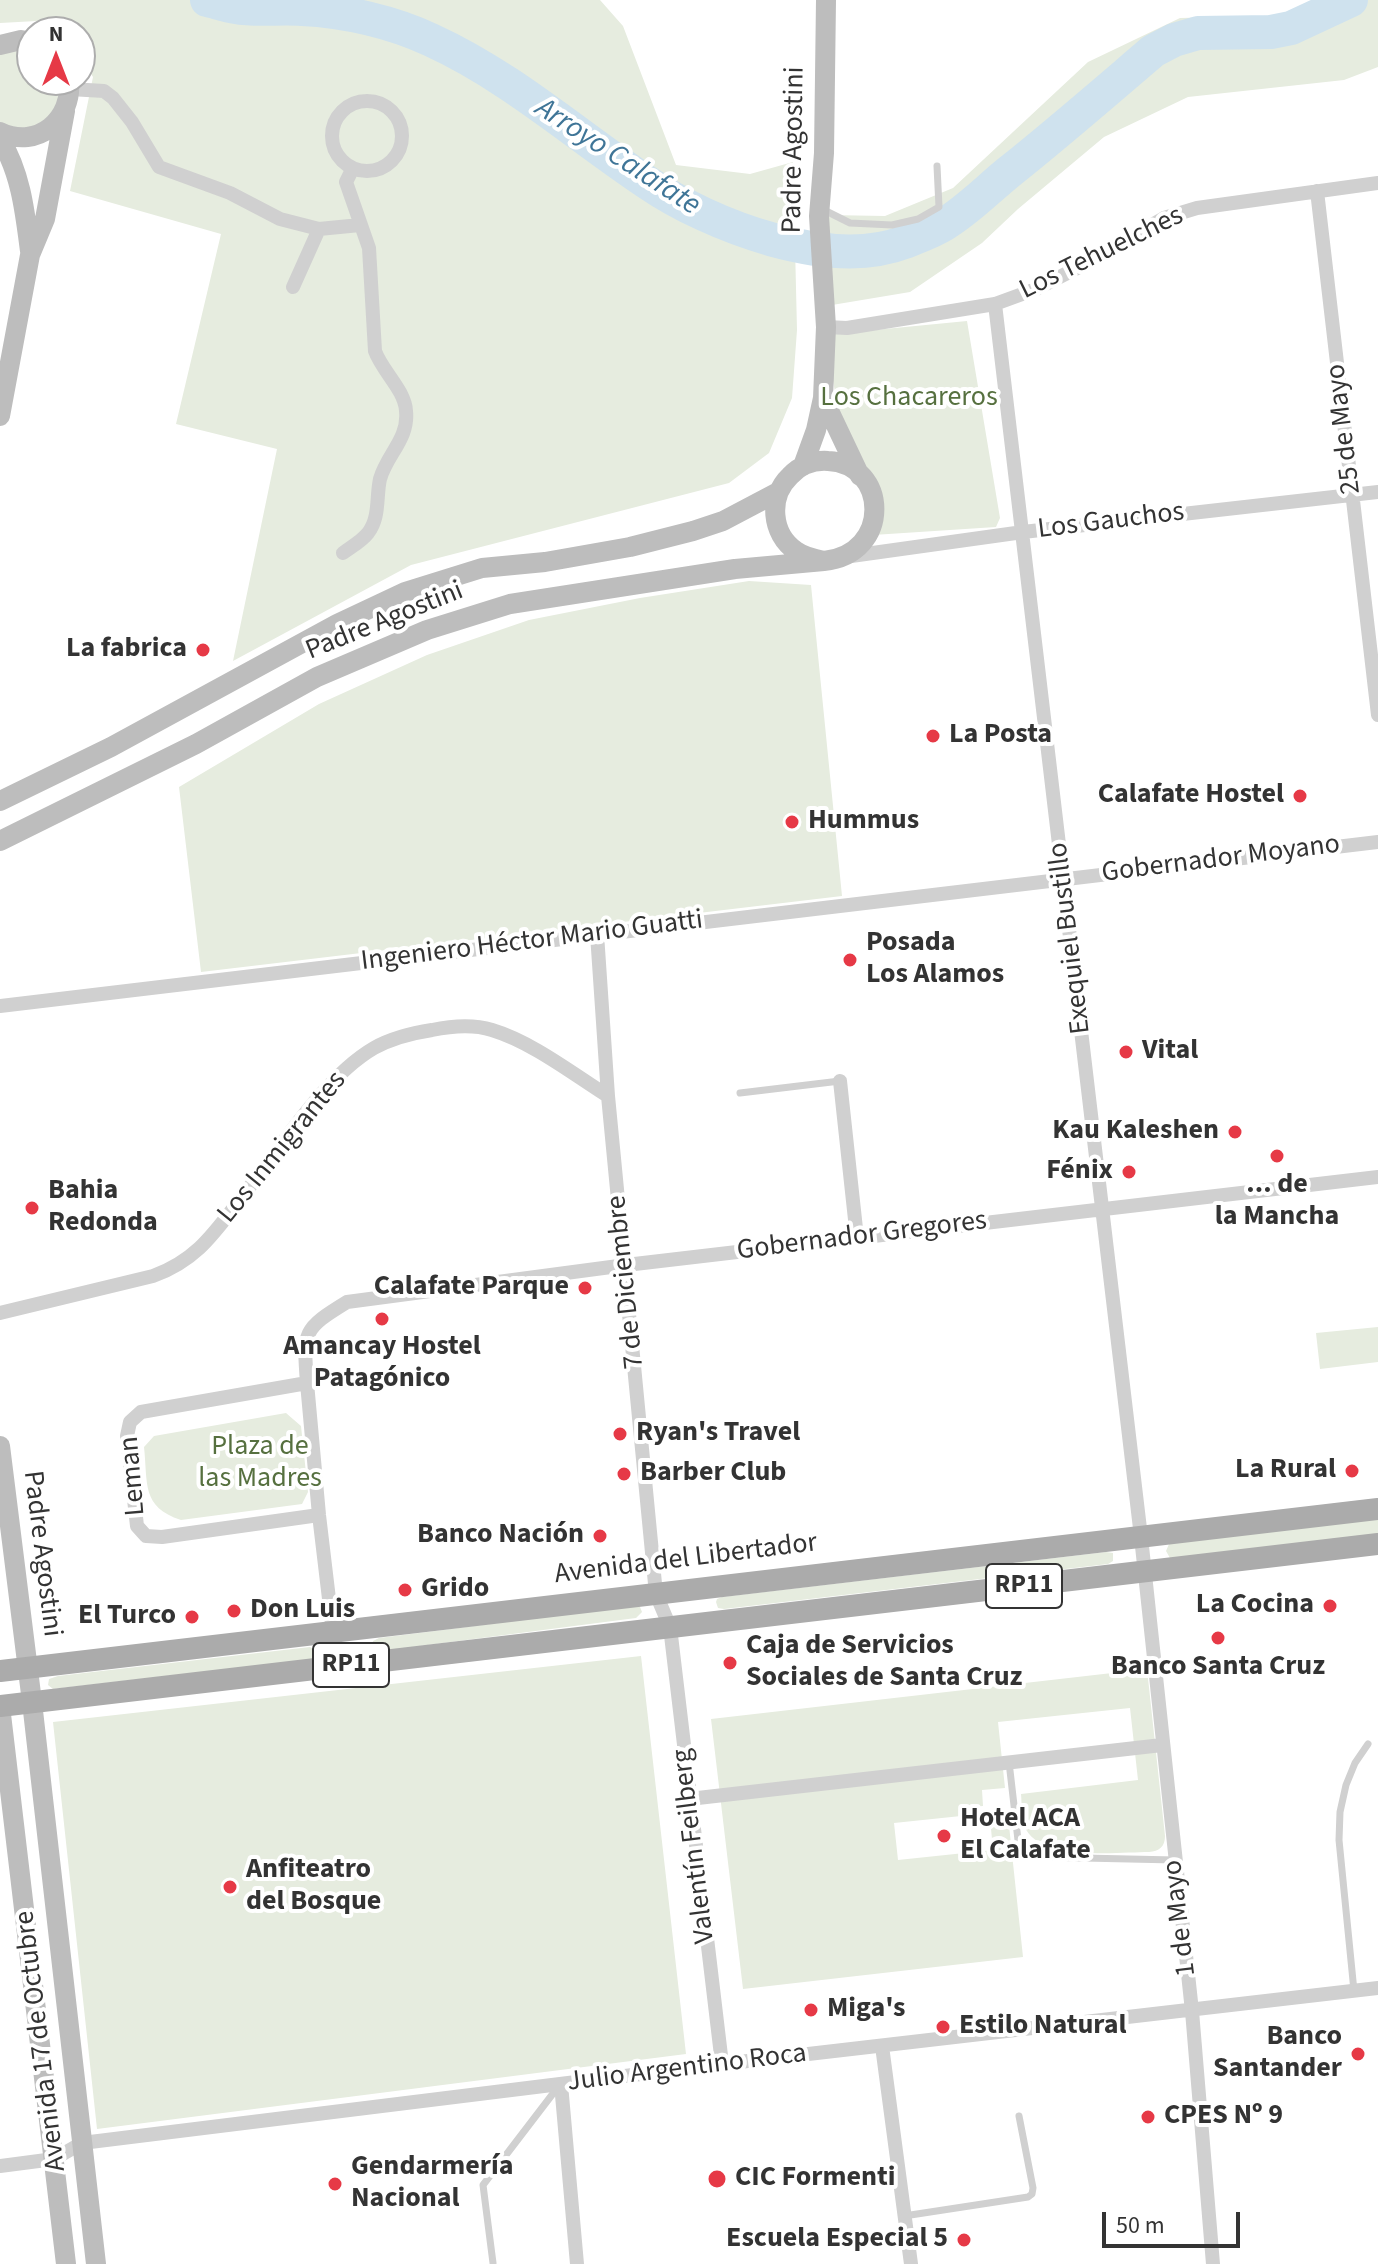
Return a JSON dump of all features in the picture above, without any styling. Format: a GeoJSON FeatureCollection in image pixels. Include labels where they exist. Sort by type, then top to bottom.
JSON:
{"type":"FeatureCollection","features":[{"type":"Feature","properties":{"kind":"main road","name":"Avenida del Libertador"},"geometry":{"type":"LineString","coordinates":[[0,1671],[1378,1509]]}},
{"type":"Feature","properties":{"kind":"main road","name":"RP11"},"geometry":{"type":"LineString","coordinates":[[0,1706],[1378,1544]]}},
{"type":"Feature","properties":{"kind":"street","name":"Padre Agostini"},"geometry":{"type":"LineString","coordinates":[[803,466],[823,398],[826,327],[819,212],[824,153],[826,0]]}},
{"type":"Feature","properties":{"kind":"street"},"geometry":{"type":"LineString","coordinates":[[96,90],[113,98],[132,122],[159,167],[230,193],[280,219],[319,229],[360,225]]}},
{"type":"Feature","properties":{"kind":"street"},"geometry":{"type":"LineString","coordinates":[[0,416],[30,255],[45,219],[67,96]]}},
{"type":"Feature","properties":{"kind":"street"},"geometry":{"type":"LineString","coordinates":[[360,101],[382,104],[391,110],[402,129],[400,151],[385,167],[374,171],[353,168],[336,153],[332,132],[335,121],[341,112],[360,101]]}},
{"type":"Feature","properties":{"kind":"street"},"geometry":{"type":"LineString","coordinates":[[0,132],[16,137],[35,135],[53,126],[65,111]]}},
{"type":"Feature","properties":{"kind":"street"},"geometry":{"type":"LineString","coordinates":[[0,139],[19,183],[30,255]]}},
{"type":"Feature","properties":{"kind":"street"},"geometry":{"type":"LineString","coordinates":[[343,553],[367,534],[375,521],[381,477],[406,428],[406,408],[401,394],[379,365],[375,351],[369,248],[346,182],[353,168]]}},
{"type":"Feature","properties":{"kind":"street","name":"Los Tehuelches"},"geometry":{"type":"LineString","coordinates":[[826,327],[847,328],[995,304],[1048,283],[1164,218],[1197,208],[1378,183]]}},
{"type":"Feature","properties":{"kind":"street","name":"25 de Mayo"},"geometry":{"type":"LineString","coordinates":[[1317,191],[1378,715]]}},
{"type":"Feature","properties":{"kind":"street"},"geometry":{"type":"LineString","coordinates":[[293,287],[319,229]]}},
{"type":"Feature","properties":{"kind":"street","name":"Exequiel Bustillo"},"geometry":{"type":"LineString","coordinates":[[995,304],[1145,1572]]}},
{"type":"Feature","properties":{"kind":"street","name":"Padre Agostini"},"geometry":{"type":"LineString","coordinates":[[823,398],[860,476]]}},
{"type":"Feature","properties":{"kind":"street"},"geometry":{"type":"LineString","coordinates":[[818,461],[833,461],[848,466],[860,476],[870,489],[874,521],[868,536],[858,548],[834,559],[808,558],[783,539],[776,524],[775,508],[778,492],[793,472],[818,461]]}},
{"type":"Feature","properties":{"kind":"street","name":"Padre Agostini"},"geometry":{"type":"LineString","coordinates":[[0,801],[111,747],[337,624],[405,592],[482,568],[545,562],[630,547],[693,531],[723,521],[778,492]]}},
{"type":"Feature","properties":{"kind":"street","name":"Los Gauchos"},"geometry":{"type":"LineString","coordinates":[[834,559],[1023,532],[1378,492]]}},
{"type":"Feature","properties":{"kind":"street","name":"Padre Agostini"},"geometry":{"type":"LineString","coordinates":[[0,841],[185,750],[317,677],[427,630],[510,604],[735,569],[834,559]]}},
{"type":"Feature","properties":{"kind":"street","name":"Gobernador Moyano"},"geometry":{"type":"LineString","coordinates":[[1064,879],[1378,842]]}},
{"type":"Feature","properties":{"kind":"street","name":"Ingeniero Héctor Mario Guatti"},"geometry":{"type":"LineString","coordinates":[[0,1006],[1064,879]]}},
{"type":"Feature","properties":{"kind":"street","name":"7 de Diciembre"},"geometry":{"type":"LineString","coordinates":[[597,934],[608,1096],[656,1594],[670,1627]]}},
{"type":"Feature","properties":{"kind":"street","name":"Los Inmigrantes"},"geometry":{"type":"LineString","coordinates":[[0,1313],[153,1276],[190,1258],[215,1232],[323,1093],[356,1061],[385,1043],[445,1027],[493,1030],[522,1043],[608,1096]]}},
{"type":"Feature","properties":{"kind":"street"},"geometry":{"type":"LineString","coordinates":[[840,1081],[857,1238]]}},
{"type":"Feature","properties":{"kind":"street","name":"Gobernador Gregores"},"geometry":{"type":"LineString","coordinates":[[307,1383],[304,1349],[307,1334],[319,1319],[347,1302],[626,1265],[1378,1177]]}},
{"type":"Feature","properties":{"kind":"street"},"geometry":{"type":"LineString","coordinates":[[307,1383],[337,1666]]}},
{"type":"Feature","properties":{"kind":"street","name":"Leman"},"geometry":{"type":"LineString","coordinates":[[307,1383],[141,1412],[130,1422],[127,1436],[137,1526],[146,1536],[162,1537],[319,1515]]}},
{"type":"Feature","properties":{"kind":"street","name":"Padre Agostini"},"geometry":{"type":"LineString","coordinates":[[0,1446],[27,1668]]}},
{"type":"Feature","properties":{"kind":"street","name":"1 de Mayo"},"geometry":{"type":"LineString","coordinates":[[1145,1572],[1192,2011],[1213,2264]]}},
{"type":"Feature","properties":{"kind":"street","name":"Valentín Feilberg"},"geometry":{"type":"LineString","coordinates":[[670,1627],[722,2064]]}},
{"type":"Feature","properties":{"kind":"street","name":"Avenida 17 de Octubre"},"geometry":{"type":"LineString","coordinates":[[27,1668],[96,2264]]}},
{"type":"Feature","properties":{"kind":"street","name":"Avenida 17 de Octubre"},"geometry":{"type":"LineString","coordinates":[[0,1706],[66,2264]]}},
{"type":"Feature","properties":{"kind":"street"},"geometry":{"type":"LineString","coordinates":[[689,1799],[1162,1745]]}},
{"type":"Feature","properties":{"kind":"street","name":"Julio Argentino Roca"},"geometry":{"type":"LineString","coordinates":[[0,2166],[54,2159],[82,2143],[722,2064],[1378,1988]]}},
{"type":"Feature","properties":{"kind":"street"},"geometry":{"type":"LineString","coordinates":[[882,2046],[911,2264]]}},
{"type":"Feature","properties":{"kind":"street"},"geometry":{"type":"LineString","coordinates":[[561,2084],[577,2264]]}},
{"type":"Feature","properties":{"kind":"lane"},"geometry":{"type":"LineString","coordinates":[[819,212],[850,223],[892,225],[918,219],[939,207],[937,166]]}},
{"type":"Feature","properties":{"kind":"lane"},"geometry":{"type":"LineString","coordinates":[[740,1093],[840,1081]]}},
{"type":"Feature","properties":{"kind":"lane"},"geometry":{"type":"LineString","coordinates":[[1354,1991],[1339,1840],[1340,1812],[1355,1763],[1368,1744]]}},
{"type":"Feature","properties":{"kind":"lane"},"geometry":{"type":"LineString","coordinates":[[1009,1762],[1018,1840],[1024,1851],[1037,1857],[1175,1860]]}},
{"type":"Feature","properties":{"kind":"lane"},"geometry":{"type":"LineString","coordinates":[[493,2263],[483,2185],[561,2084]]}},
{"type":"Feature","properties":{"kind":"lane"},"geometry":{"type":"LineString","coordinates":[[904,2216],[1032,2194],[1019,2116]]}},
{"type":"Feature","properties":{"kind":"green space"},"geometry":{"type":"Polygon","coordinates":[[[0,0],[600,0],[623,26],[676,165],[750,174],[793,162],[797,330],[792,398],[769,453],[729,483],[411,565],[233,661],[277,449],[176,424],[221,234],[70,191],[89,96],[96,96],[96,16],[16,16],[16,22],[0,23],[0,0]]]}},
{"type":"Feature","properties":{"kind":"green space"},"geometry":{"type":"Polygon","coordinates":[[[1316,0],[1378,0],[1378,67],[1344,80],[1188,97],[1104,137],[982,243],[910,292],[832,305],[828,215],[885,216],[953,188],[1088,62],[1180,18],[1301,15],[1316,0]]]}},
{"type":"Feature","properties":{"kind":"green space"},"geometry":{"type":"Polygon","coordinates":[[[16,50],[16,96],[59,96],[56,110],[31,127],[18,128],[0,123],[0,53],[16,50]]]}},
{"type":"Feature","properties":{"kind":"green space","name":"Los Chacareros"},"geometry":{"type":"Polygon","coordinates":[[[967,321],[1000,518],[996,527],[873,535],[879,508],[838,411],[832,374],[833,334],[967,321]]]}},
{"type":"Feature","properties":{"kind":"green space"},"geometry":{"type":"Polygon","coordinates":[[[749,581],[811,585],[842,896],[201,972],[179,787],[319,704],[427,655],[529,620],[749,581]]]}},
{"type":"Feature","properties":{"kind":"green space"},"geometry":{"type":"Polygon","coordinates":[[[1378,1327],[1378,1362],[1320,1369],[1316,1333],[1378,1327]]]}},
{"type":"Feature","properties":{"kind":"green space","name":"Plaza de las Madres"},"geometry":{"type":"Polygon","coordinates":[[[286,1413],[301,1426],[308,1492],[302,1504],[181,1520],[168,1515],[153,1501],[147,1482],[144,1447],[154,1436],[286,1413]]]}},
{"type":"Feature","properties":{"kind":"green space"},"geometry":{"type":"Polygon","coordinates":[[[1378,1519],[1378,1535],[1170,1558],[1166,1551],[1169,1544],[1378,1519]]]}},
{"type":"Feature","properties":{"kind":"green space"},"geometry":{"type":"Polygon","coordinates":[[[1113,1553],[1113,1561],[1108,1564],[724,1609],[718,1608],[716,1602],[722,1597],[1113,1553]]]}},
{"type":"Feature","properties":{"kind":"green space"},"geometry":{"type":"Polygon","coordinates":[[[640,1607],[642,1612],[636,1618],[381,1651],[372,1646],[373,1641],[379,1638],[640,1607]]]}},
{"type":"Feature","properties":{"kind":"green space"},"geometry":{"type":"Polygon","coordinates":[[[310,1647],[317,1651],[315,1659],[53,1689],[48,1685],[49,1679],[58,1676],[310,1647]]]}},
{"type":"Feature","properties":{"kind":"green space"},"geometry":{"type":"Polygon","coordinates":[[[641,1656],[686,2054],[97,2129],[53,1722],[641,1656]]]}},
{"type":"Feature","properties":{"kind":"green space"},"geometry":{"type":"Polygon","coordinates":[[[1147,1669],[1165,1836],[1163,1846],[1149,1852],[1061,1850],[1032,1837],[1023,1821],[1021,1794],[1138,1780],[1130,1708],[998,1722],[1005,1788],[982,1790],[983,1806],[961,1808],[961,1816],[894,1823],[898,1860],[993,1850],[990,1818],[1008,1816],[1023,1957],[743,1989],[711,1719],[1147,1669]]]}},
{"type":"Feature","properties":{"kind":"waterway","name":"Arroyo Calafate"},"geometry":{"type":"LineString","coordinates":[[207,0],[244,8],[335,12],[368,18],[416,34],[488,71],[674,199],[737,228],[772,240],[842,251],[875,250],[905,242],[952,219],[1153,51],[1174,40],[1198,33],[1271,32],[1291,28],[1351,0]]}},
{"type":"Feature","properties":{"kind":"place","name":"La fabrica"},"geometry":{"type":"Point","coordinates":[203,650]}},
{"type":"Feature","properties":{"kind":"place","name":"La Posta"},"geometry":{"type":"Point","coordinates":[933,736]}},
{"type":"Feature","properties":{"kind":"place","name":"Calafate Hostel"},"geometry":{"type":"Point","coordinates":[1300,796]}},
{"type":"Feature","properties":{"kind":"place","name":"Hummus"},"geometry":{"type":"Point","coordinates":[792,822]}},
{"type":"Feature","properties":{"kind":"place","name":"Posada Los Alamos"},"geometry":{"type":"Point","coordinates":[850,960]}},
{"type":"Feature","properties":{"kind":"place","name":"Vital"},"geometry":{"type":"Point","coordinates":[1126,1052]}},
{"type":"Feature","properties":{"kind":"place","name":"Kau Kaleshen"},"geometry":{"type":"Point","coordinates":[1235,1132]}},
{"type":"Feature","properties":{"kind":"place","name":"... de la Mancha"},"geometry":{"type":"Point","coordinates":[1277,1156]}},
{"type":"Feature","properties":{"kind":"place","name":"Fénix"},"geometry":{"type":"Point","coordinates":[1129,1172]}},
{"type":"Feature","properties":{"kind":"place","name":"Bahia Redonda"},"geometry":{"type":"Point","coordinates":[32,1208]}},
{"type":"Feature","properties":{"kind":"place","name":"Calafate Parque"},"geometry":{"type":"Point","coordinates":[585,1288]}},
{"type":"Feature","properties":{"kind":"place","name":"Amancay Hostel Patagónico"},"geometry":{"type":"Point","coordinates":[382,1319]}},
{"type":"Feature","properties":{"kind":"place","name":"Ryan's Travel"},"geometry":{"type":"Point","coordinates":[620,1434]}},
{"type":"Feature","properties":{"kind":"place","name":"La Rural"},"geometry":{"type":"Point","coordinates":[1352,1471]}},
{"type":"Feature","properties":{"kind":"place","name":"Barber Club"},"geometry":{"type":"Point","coordinates":[624,1474]}},
{"type":"Feature","properties":{"kind":"place","name":"Banco Nación"},"geometry":{"type":"Point","coordinates":[600,1536]}},
{"type":"Feature","properties":{"kind":"place","name":"Grido"},"geometry":{"type":"Point","coordinates":[405,1590]}},
{"type":"Feature","properties":{"kind":"place","name":"La Cocina"},"geometry":{"type":"Point","coordinates":[1330,1606]}},
{"type":"Feature","properties":{"kind":"place","name":"Don Luis"},"geometry":{"type":"Point","coordinates":[234,1611]}},
{"type":"Feature","properties":{"kind":"place","name":"El Turco"},"geometry":{"type":"Point","coordinates":[192,1617]}},
{"type":"Feature","properties":{"kind":"place","name":"Banco Santa Cruz"},"geometry":{"type":"Point","coordinates":[1218,1638]}},
{"type":"Feature","properties":{"kind":"place","name":"Caja de Servicios Sociales de Santa Cruz"},"geometry":{"type":"Point","coordinates":[730,1663]}},
{"type":"Feature","properties":{"kind":"place","name":"Hotel ACA El Calafate"},"geometry":{"type":"Point","coordinates":[944,1836]}},
{"type":"Feature","properties":{"kind":"place","name":"Anfiteatro del Bosque"},"geometry":{"type":"Point","coordinates":[230,1887]}},
{"type":"Feature","properties":{"kind":"place","name":"Miga's"},"geometry":{"type":"Point","coordinates":[811,2010]}},
{"type":"Feature","properties":{"kind":"place","name":"Estilo Natural"},"geometry":{"type":"Point","coordinates":[943,2027]}},
{"type":"Feature","properties":{"kind":"place","name":"Banco Santander"},"geometry":{"type":"Point","coordinates":[1358,2054]}},
{"type":"Feature","properties":{"kind":"place","name":"CPES Nº 9"},"geometry":{"type":"Point","coordinates":[1148,2117]}},
{"type":"Feature","properties":{"kind":"place","name":"CIC Formenti"},"geometry":{"type":"Point","coordinates":[717,2179]}},
{"type":"Feature","properties":{"kind":"place","name":"Gendarmería Nacional"},"geometry":{"type":"Point","coordinates":[335,2184]}},
{"type":"Feature","properties":{"kind":"place","name":"Escuela Especial 5"},"geometry":{"type":"Point","coordinates":[964,2240]}}]}
